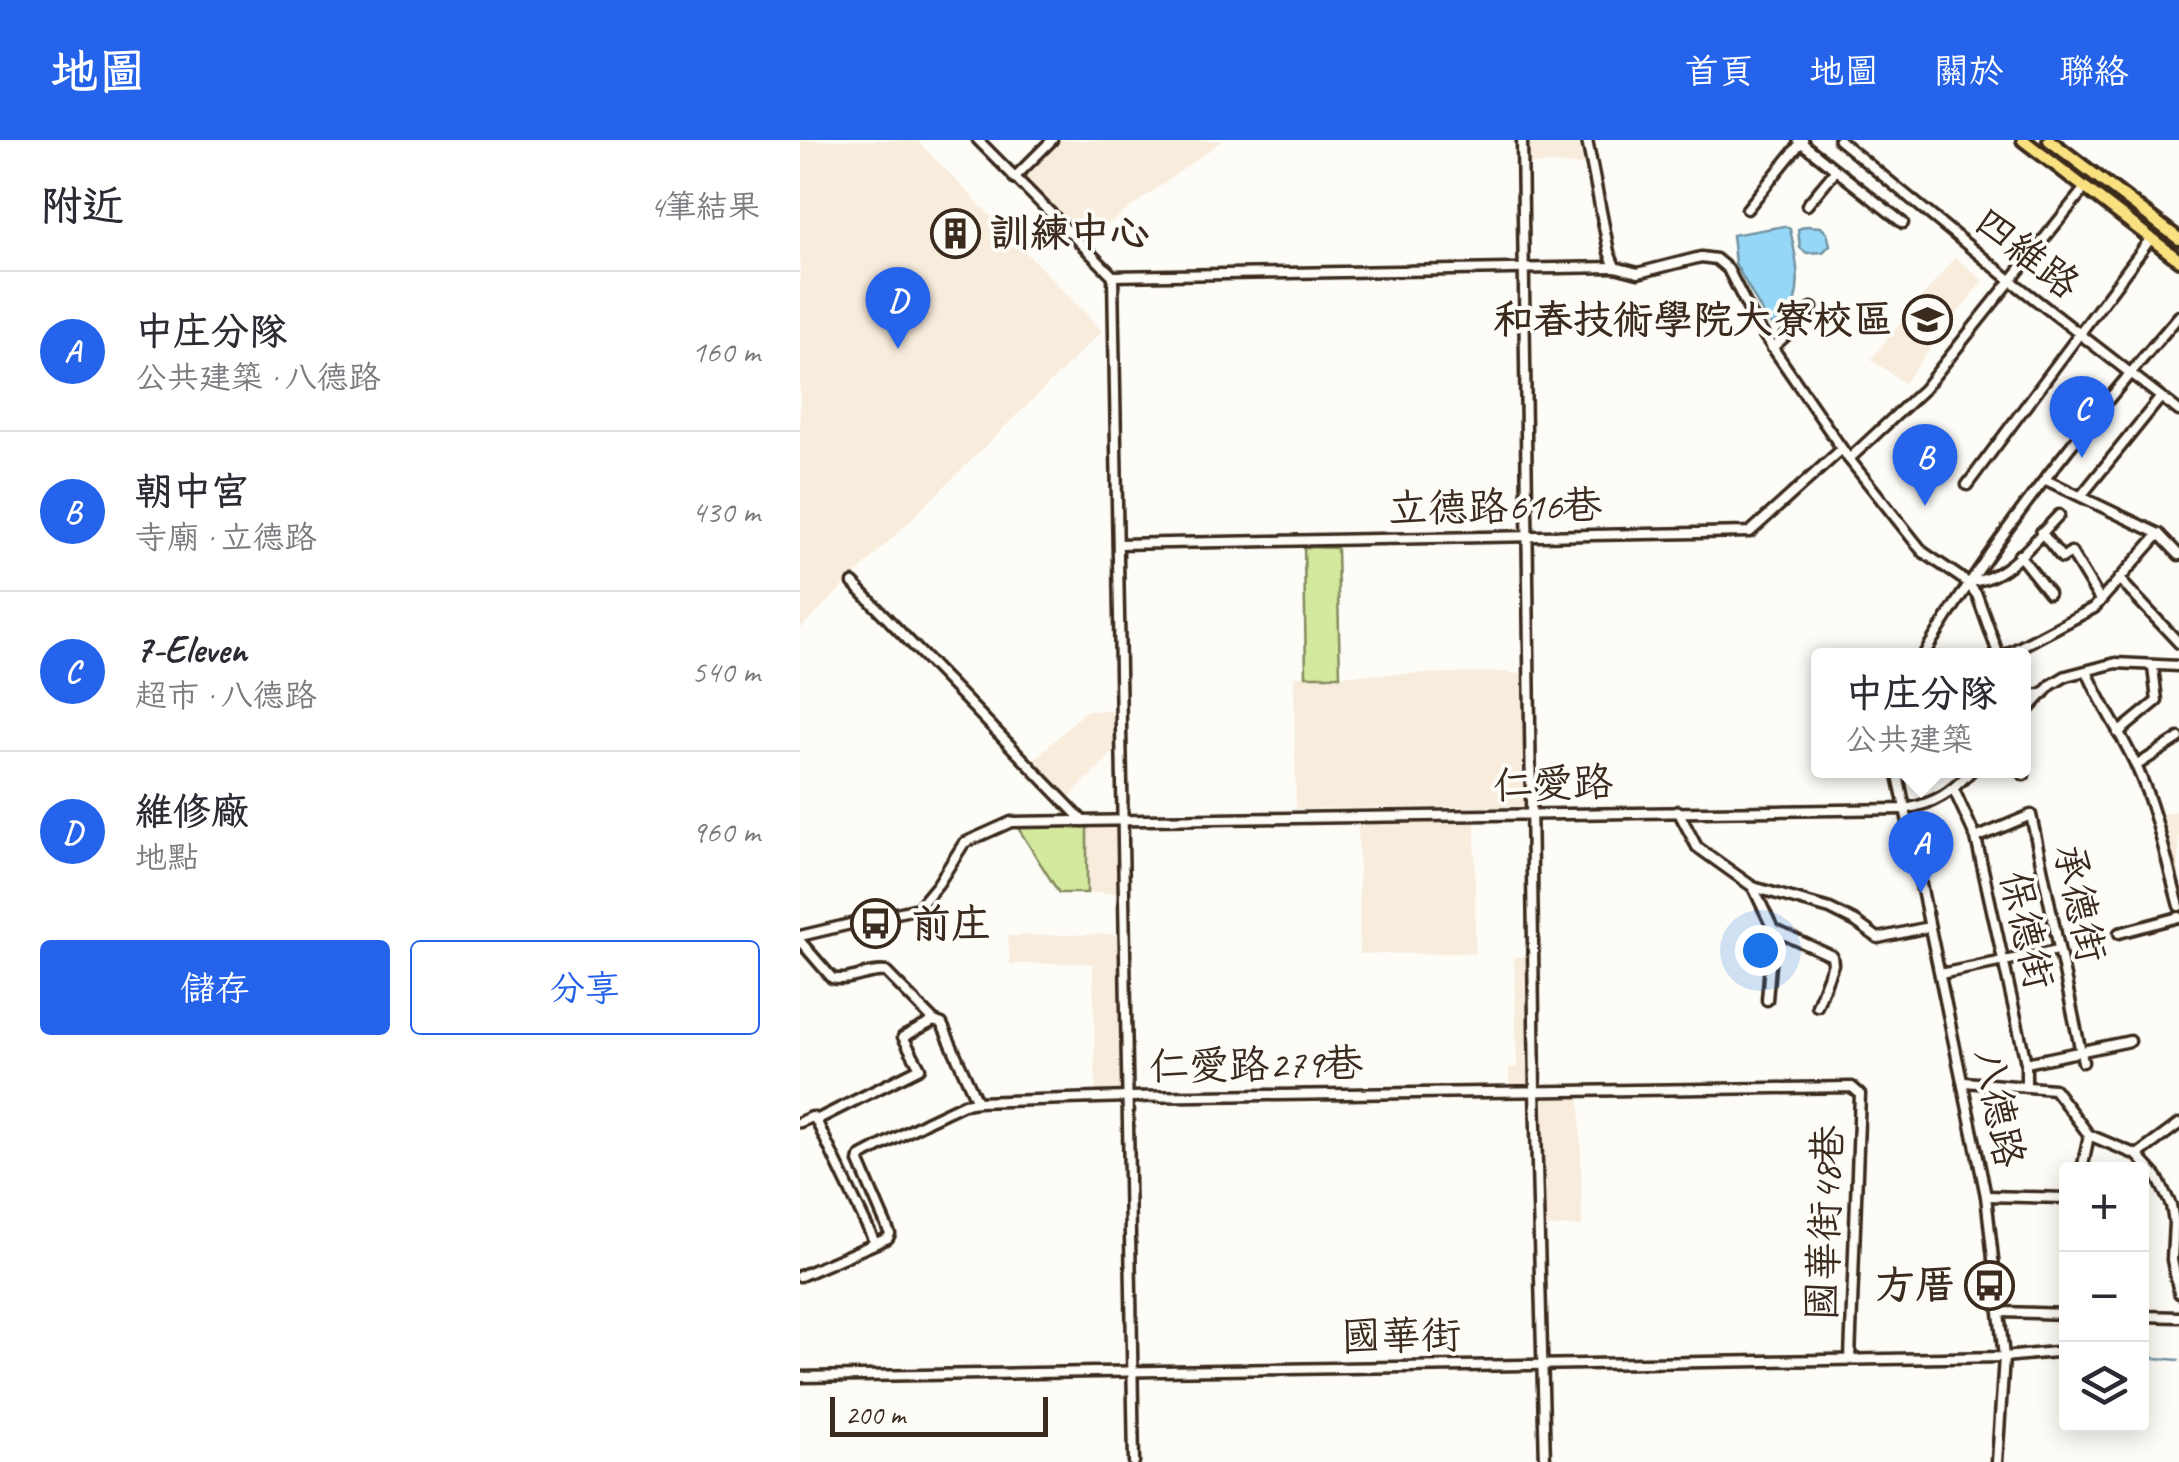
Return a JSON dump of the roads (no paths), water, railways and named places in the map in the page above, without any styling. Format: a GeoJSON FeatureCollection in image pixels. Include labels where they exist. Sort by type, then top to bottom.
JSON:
{"type":"FeatureCollection","features":[{"type":"Feature","properties":{"kind":"main road"},"geometry":{"type":"LineString","coordinates":[[2023,140],[2179,260]]}},
{"type":"Feature","properties":{"kind":"main road"},"geometry":{"type":"LineString","coordinates":[[2049,140],[2179,239]]}},
{"type":"Feature","properties":{"kind":"street"},"geometry":{"type":"LineString","coordinates":[[978,140],[1112,276],[1134,1462]]}},
{"type":"Feature","properties":{"kind":"street"},"geometry":{"type":"LineString","coordinates":[[1014,178],[1052,140]]}},
{"type":"Feature","properties":{"kind":"street"},"geometry":{"type":"LineString","coordinates":[[1522,140],[1535,1091],[1545,1462]]}},
{"type":"Feature","properties":{"kind":"street"},"geometry":{"type":"LineString","coordinates":[[1587,140],[1614,267]]}},
{"type":"Feature","properties":{"kind":"street","name":"四維路"},"geometry":{"type":"LineString","coordinates":[[1839,140],[2008,279],[2179,411]]}},
{"type":"Feature","properties":{"kind":"street"},"geometry":{"type":"LineString","coordinates":[[1746,209],[1801,141],[1904,223]]}},
{"type":"Feature","properties":{"kind":"street"},"geometry":{"type":"LineString","coordinates":[[1808,205],[1836,170]]}},
{"type":"Feature","properties":{"kind":"street"},"geometry":{"type":"LineString","coordinates":[[1849,459],[1924,388],[2084,189]]}},
{"type":"Feature","properties":{"kind":"street"},"geometry":{"type":"LineString","coordinates":[[1967,486],[2151,238]]}},
{"type":"Feature","properties":{"kind":"street"},"geometry":{"type":"LineString","coordinates":[[1112,276],[1614,267],[1638,274],[1701,257],[1716,260],[1736,281],[1755,322],[1849,459],[1924,552],[1967,582],[1977,595],[1998,648]]}},
{"type":"Feature","properties":{"kind":"street"},"geometry":{"type":"LineString","coordinates":[[1772,348],[1812,308]]}},
{"type":"Feature","properties":{"kind":"street"},"geometry":{"type":"LineString","coordinates":[[1928,648],[1967,582],[2179,316]]}},
{"type":"Feature","properties":{"kind":"street"},"geometry":{"type":"LineString","coordinates":[[2081,496],[2161,397]]}},
{"type":"Feature","properties":{"kind":"street","name":"立德路616巷"},"geometry":{"type":"LineString","coordinates":[[1118,544],[1750,532],[1842,449]]}},
{"type":"Feature","properties":{"kind":"street"},"geometry":{"type":"LineString","coordinates":[[2046,480],[2159,534],[2179,554]]}},
{"type":"Feature","properties":{"kind":"street"},"geometry":{"type":"LineString","coordinates":[[1967,582],[1982,582],[2005,569],[2059,514]]}},
{"type":"Feature","properties":{"kind":"street"},"geometry":{"type":"LineString","coordinates":[[2041,532],[2062,558],[2071,552],[2100,600]]}},
{"type":"Feature","properties":{"kind":"street"},"geometry":{"type":"LineString","coordinates":[[2016,648],[2094,608],[2159,534]]}},
{"type":"Feature","properties":{"kind":"street"},"geometry":{"type":"LineString","coordinates":[[2018,555],[2048,594]]}},
{"type":"Feature","properties":{"kind":"street"},"geometry":{"type":"LineString","coordinates":[[2119,579],[2179,643]]}},
{"type":"Feature","properties":{"kind":"street"},"geometry":{"type":"LineString","coordinates":[[853,583],[1083,821]]}},
{"type":"Feature","properties":{"kind":"street"},"geometry":{"type":"LineString","coordinates":[[2031,707],[2058,680],[2116,663],[2179,666]]}},
{"type":"Feature","properties":{"kind":"street"},"geometry":{"type":"LineString","coordinates":[[2118,733],[2157,702],[2153,667]]}},
{"type":"Feature","properties":{"kind":"street"},"geometry":{"type":"LineString","coordinates":[[2088,671],[2151,802],[2179,906]]}},
{"type":"Feature","properties":{"kind":"street"},"geometry":{"type":"LineString","coordinates":[[2031,694],[2043,694]]}},
{"type":"Feature","properties":{"kind":"street"},"geometry":{"type":"LineString","coordinates":[[2136,766],[2179,738]]}},
{"type":"Feature","properties":{"kind":"street","name":"八德路"},"geometry":{"type":"LineString","coordinates":[[1898,778],[1986,1196],[2004,1357],[1997,1462]]}},
{"type":"Feature","properties":{"kind":"street","name":"仁愛路"},"geometry":{"type":"LineString","coordinates":[[800,938],[918,908],[964,843],[995,828],[1023,821],[1904,809],[1933,803],[1965,778]]}},
{"type":"Feature","properties":{"kind":"street","name":"保德街"},"geometry":{"type":"LineString","coordinates":[[1954,790],[1976,838],[2026,1063],[2026,1087]]}},
{"type":"Feature","properties":{"kind":"street"},"geometry":{"type":"LineString","coordinates":[[1678,811],[1696,847],[1753,887],[1830,910],[1878,938],[1929,927]]}},
{"type":"Feature","properties":{"kind":"street","name":"承德街"},"geometry":{"type":"LineString","coordinates":[[1976,838],[2031,815],[2084,1062]]}},
{"type":"Feature","properties":{"kind":"street"},"geometry":{"type":"LineString","coordinates":[[1753,887],[1772,929],[1767,1000]]}},
{"type":"Feature","properties":{"kind":"street"},"geometry":{"type":"LineString","coordinates":[[2119,933],[2179,918]]}},
{"type":"Feature","properties":{"kind":"street"},"geometry":{"type":"LineString","coordinates":[[1772,929],[1832,956],[1833,964],[1817,1006]]}},
{"type":"Feature","properties":{"kind":"street"},"geometry":{"type":"LineString","coordinates":[[800,938],[832,978],[886,972],[934,1021],[942,1024],[977,1102],[860,1156],[859,1162],[890,1227],[888,1238],[800,1276]]}},
{"type":"Feature","properties":{"kind":"street"},"geometry":{"type":"LineString","coordinates":[[1940,974],[2058,950]]}},
{"type":"Feature","properties":{"kind":"street"},"geometry":{"type":"LineString","coordinates":[[800,1122],[816,1120],[920,1068],[903,1037],[934,1021]]}},
{"type":"Feature","properties":{"kind":"street"},"geometry":{"type":"LineString","coordinates":[[2026,1063],[2130,1040]]}},
{"type":"Feature","properties":{"kind":"street"},"geometry":{"type":"LineString","coordinates":[[1964,1082],[2054,1089],[2089,1134],[2137,1154],[2171,1204],[2172,1260],[2179,1293]]}},
{"type":"Feature","properties":{"kind":"street","name":"仁愛路279巷"},"geometry":{"type":"LineString","coordinates":[[977,1102],[1858,1089]]}},
{"type":"Feature","properties":{"kind":"street","name":"國華街48巷"},"geometry":{"type":"LineString","coordinates":[[1850,1359],[1858,1089]]}},
{"type":"Feature","properties":{"kind":"street"},"geometry":{"type":"LineString","coordinates":[[816,1120],[875,1244]]}},
{"type":"Feature","properties":{"kind":"street"},"geometry":{"type":"LineString","coordinates":[[2137,1154],[2179,1124]]}},
{"type":"Feature","properties":{"kind":"street"},"geometry":{"type":"LineString","coordinates":[[2084,1162],[2089,1134]]}},
{"type":"Feature","properties":{"kind":"street"},"geometry":{"type":"LineString","coordinates":[[1986,1196],[2059,1198]]}},
{"type":"Feature","properties":{"kind":"street"},"geometry":{"type":"LineString","coordinates":[[2001,1312],[2059,1314]]}},
{"type":"Feature","properties":{"kind":"street"},"geometry":{"type":"LineString","coordinates":[[2149,1316],[2179,1317]]}},
{"type":"Feature","properties":{"kind":"street","name":"國華街"},"geometry":{"type":"LineString","coordinates":[[800,1376],[2004,1357],[2059,1353]]}},
{"type":"Feature","properties":{"kind":"water"},"geometry":{"type":"Polygon","coordinates":[[[1784,226],[1790,229],[1796,263],[1796,297],[1787,318],[1772,325],[1735,263],[1732,235],[1784,226]]]}},
{"type":"Feature","properties":{"kind":"water"},"geometry":{"type":"Polygon","coordinates":[[[1821,227],[1827,233],[1830,245],[1823,252],[1807,253],[1800,248],[1798,229],[1821,227]]]}},
{"type":"Feature","properties":{"kind":"waterway"},"geometry":{"type":"LineString","coordinates":[[2149,1358],[2179,1360]]}},
{"type":"Feature","properties":{"kind":"place","name":"訓練中心"},"geometry":{"type":"Point","coordinates":[955,233]}},
{"type":"Feature","properties":{"kind":"place","name":"和春技術學院大寮校區"},"geometry":{"type":"Point","coordinates":[1928,320]}},
{"type":"Feature","properties":{"kind":"place","name":"維修廠"},"geometry":{"type":"Point","coordinates":[898,349]}},
{"type":"Feature","properties":{"kind":"place","name":"7-Eleven"},"geometry":{"type":"Point","coordinates":[2082,458]}},
{"type":"Feature","properties":{"kind":"place","name":"朝中宮"},"geometry":{"type":"Point","coordinates":[1925,506]}},
{"type":"Feature","properties":{"kind":"place","name":"中庄分隊"},"geometry":{"type":"Point","coordinates":[1921,893]}},
{"type":"Feature","properties":{"kind":"place","name":"前庄"},"geometry":{"type":"Point","coordinates":[876,924]}},
{"type":"Feature","properties":{"kind":"place","name":"方厝"},"geometry":{"type":"Point","coordinates":[1990,1285]}}]}
